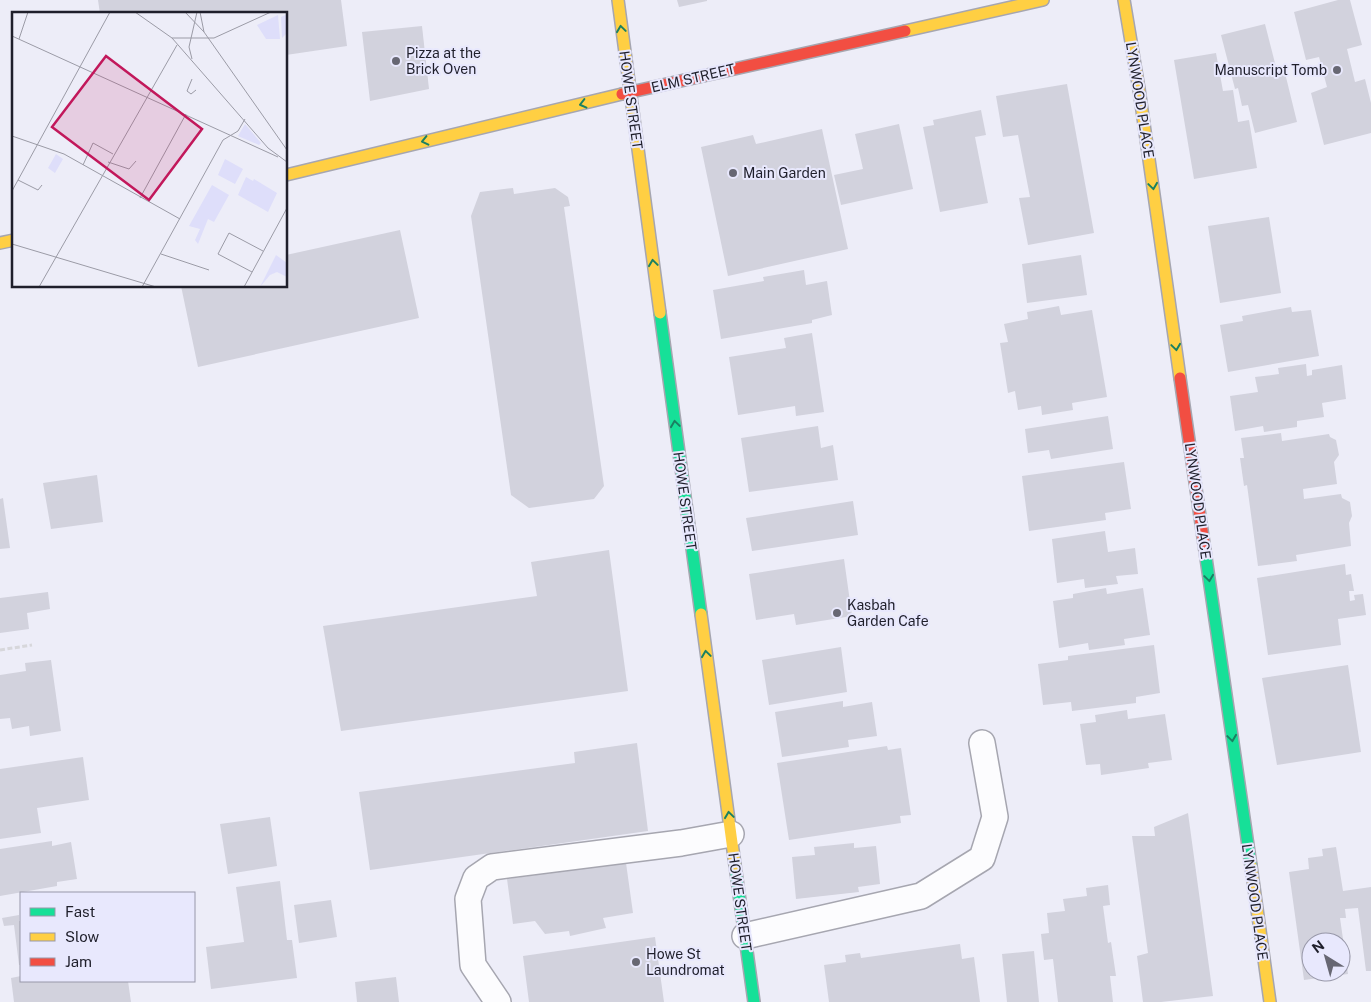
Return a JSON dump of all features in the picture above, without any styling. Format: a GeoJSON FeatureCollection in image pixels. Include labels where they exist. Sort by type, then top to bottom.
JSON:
{"type":"FeatureCollection","features":[{"type":"Feature","properties":{"kind":"street","name":"HOWE STREET"},"geometry":{"type":"LineString","coordinates":[[618,0],[754,1002]]}},
{"type":"Feature","properties":{"kind":"street","name":"ELM STREET"},"geometry":{"type":"LineString","coordinates":[[288,175],[630,92],[1043,0]]}},
{"type":"Feature","properties":{"kind":"street","name":"LYNWOOD PLACE"},"geometry":{"type":"LineString","coordinates":[[1124,0],[1141,99],[1270,1002]]}},
{"type":"Feature","properties":{"kind":"lane"},"geometry":{"type":"LineString","coordinates":[[745,936],[921,896],[982,858],[995,817],[982,743]]}},
{"type":"Feature","properties":{"kind":"lane"},"geometry":{"type":"LineString","coordinates":[[498,1002],[473,965],[468,899],[476,878],[492,868],[681,843],[731,834]]}},
{"type":"Feature","properties":{"kind":"path"},"geometry":{"type":"LineString","coordinates":[[0,650],[32,646]]}},
{"type":"Feature","properties":{"kind":"building"},"geometry":{"type":"Polygon","coordinates":[[[98,0],[341,0],[347,46],[288,55],[288,12],[100,12],[98,0]]]}},
{"type":"Feature","properties":{"kind":"building"},"geometry":{"type":"Polygon","coordinates":[[[677,0],[707,0],[707,1],[679,7],[677,0]]]}},
{"type":"Feature","properties":{"kind":"building","name":"Manuscript Tomb"},"geometry":{"type":"Polygon","coordinates":[[[1338,0],[1350,0],[1362,45],[1347,49],[1355,82],[1365,79],[1371,103],[1371,133],[1324,145],[1311,93],[1327,87],[1319,57],[1306,60],[1294,12],[1338,0]]]}},
{"type":"Feature","properties":{"kind":"building"},"geometry":{"type":"Polygon","coordinates":[[[1265,24],[1278,75],[1285,73],[1297,122],[1255,133],[1248,105],[1242,106],[1238,88],[1235,89],[1221,35],[1265,24]]]}},
{"type":"Feature","properties":{"kind":"building","name":"Pizza at the Brick Oven"},"geometry":{"type":"Polygon","coordinates":[[[422,26],[429,89],[370,101],[362,32],[422,26]]]}},
{"type":"Feature","properties":{"kind":"building"},"geometry":{"type":"Polygon","coordinates":[[[1216,53],[1223,91],[1233,90],[1238,122],[1249,120],[1257,168],[1194,179],[1174,60],[1216,53]]]}},
{"type":"Feature","properties":{"kind":"building"},"geometry":{"type":"Polygon","coordinates":[[[1067,84],[1094,233],[1028,245],[1019,198],[1030,197],[1018,135],[1003,137],[996,96],[1067,84]]]}},
{"type":"Feature","properties":{"kind":"building"},"geometry":{"type":"Polygon","coordinates":[[[981,110],[986,135],[975,137],[988,203],[940,212],[923,127],[934,125],[933,120],[981,110]]]}},
{"type":"Feature","properties":{"kind":"building"},"geometry":{"type":"Polygon","coordinates":[[[899,124],[913,189],[841,205],[834,175],[863,169],[855,134],[899,124]]]}},
{"type":"Feature","properties":{"kind":"building"},"geometry":{"type":"Polygon","coordinates":[[[822,129],[848,249],[728,276],[701,147],[753,135],[756,144],[822,129]]]}},
{"type":"Feature","properties":{"kind":"building"},"geometry":{"type":"Polygon","coordinates":[[[513,188],[514,194],[555,188],[568,197],[570,206],[564,207],[604,486],[594,499],[529,508],[511,495],[471,216],[480,192],[513,188]]]}},
{"type":"Feature","properties":{"kind":"building"},"geometry":{"type":"Polygon","coordinates":[[[1269,217],[1281,293],[1220,303],[1208,226],[1269,217]]]}},
{"type":"Feature","properties":{"kind":"building"},"geometry":{"type":"Polygon","coordinates":[[[400,230],[419,318],[198,367],[181,288],[288,288],[288,255],[400,230]]]}},
{"type":"Feature","properties":{"kind":"building"},"geometry":{"type":"Polygon","coordinates":[[[1081,255],[1087,295],[1027,303],[1022,264],[1081,255]]]}},
{"type":"Feature","properties":{"kind":"building"},"geometry":{"type":"Polygon","coordinates":[[[804,270],[806,285],[827,281],[832,315],[812,320],[812,323],[721,339],[713,290],[764,281],[763,277],[804,270]]]}},
{"type":"Feature","properties":{"kind":"building"},"geometry":{"type":"Polygon","coordinates":[[[1059,306],[1061,315],[1092,310],[1107,397],[1072,403],[1073,410],[1042,415],[1041,406],[1018,410],[1015,391],[1008,393],[1000,343],[1008,342],[1004,324],[1028,319],[1027,312],[1059,306]]]}},
{"type":"Feature","properties":{"kind":"building"},"geometry":{"type":"Polygon","coordinates":[[[1291,307],[1292,312],[1311,310],[1319,356],[1228,372],[1220,325],[1243,321],[1242,316],[1291,307]]]}},
{"type":"Feature","properties":{"kind":"building"},"geometry":{"type":"Polygon","coordinates":[[[812,333],[824,412],[796,416],[795,406],[738,415],[729,357],[786,348],[784,338],[812,333]]]}},
{"type":"Feature","properties":{"kind":"building"},"geometry":{"type":"Polygon","coordinates":[[[1306,364],[1307,376],[1312,375],[1312,370],[1342,365],[1346,399],[1322,403],[1324,417],[1297,421],[1297,427],[1264,432],[1263,426],[1235,431],[1230,396],[1258,392],[1255,377],[1279,374],[1278,368],[1306,364]]]}},
{"type":"Feature","properties":{"kind":"building"},"geometry":{"type":"Polygon","coordinates":[[[1108,416],[1113,449],[1051,459],[1049,450],[1028,453],[1025,429],[1108,416]]]}},
{"type":"Feature","properties":{"kind":"building"},"geometry":{"type":"Polygon","coordinates":[[[818,426],[821,448],[833,445],[838,480],[749,492],[741,438],[818,426]]]}},
{"type":"Feature","properties":{"kind":"building"},"geometry":{"type":"Polygon","coordinates":[[[1281,433],[1282,441],[1329,434],[1330,437],[1336,440],[1339,455],[1334,462],[1337,484],[1303,489],[1304,499],[1341,494],[1342,498],[1350,502],[1352,516],[1349,523],[1351,546],[1296,555],[1297,561],[1258,566],[1247,485],[1244,486],[1240,458],[1244,458],[1241,438],[1281,433]]]}},
{"type":"Feature","properties":{"kind":"building"},"geometry":{"type":"Polygon","coordinates":[[[1124,462],[1131,509],[1105,513],[1106,520],[1029,531],[1022,476],[1124,462]]]}},
{"type":"Feature","properties":{"kind":"building"},"geometry":{"type":"Polygon","coordinates":[[[97,475],[103,522],[51,529],[43,483],[97,475]]]}},
{"type":"Feature","properties":{"kind":"building"},"geometry":{"type":"Polygon","coordinates":[[[3,498],[10,548],[0,549],[0,499],[3,498]]]}},
{"type":"Feature","properties":{"kind":"building"},"geometry":{"type":"Polygon","coordinates":[[[853,501],[858,535],[752,551],[746,518],[853,501]]]}},
{"type":"Feature","properties":{"kind":"building"},"geometry":{"type":"Polygon","coordinates":[[[1105,531],[1108,552],[1135,548],[1138,574],[1116,576],[1118,584],[1085,588],[1084,579],[1057,583],[1052,539],[1105,531]]]}},
{"type":"Feature","properties":{"kind":"building"},"geometry":{"type":"Polygon","coordinates":[[[609,550],[628,691],[341,731],[323,626],[537,596],[531,562],[609,550]]]}},
{"type":"Feature","properties":{"kind":"building"},"geometry":{"type":"Polygon","coordinates":[[[844,559],[852,616],[796,625],[794,614],[756,620],[749,574],[844,559]]]}},
{"type":"Feature","properties":{"kind":"building"},"geometry":{"type":"Polygon","coordinates":[[[1345,564],[1346,575],[1351,574],[1354,591],[1349,591],[1350,601],[1355,600],[1354,595],[1363,594],[1366,615],[1338,619],[1341,645],[1268,655],[1257,578],[1345,564]]]}},
{"type":"Feature","properties":{"kind":"building"},"geometry":{"type":"Polygon","coordinates":[[[1106,588],[1107,594],[1143,588],[1150,635],[1124,639],[1125,645],[1089,650],[1088,643],[1059,648],[1053,601],[1073,598],[1073,594],[1106,588]]]}},
{"type":"Feature","properties":{"kind":"building"},"geometry":{"type":"Polygon","coordinates":[[[48,592],[50,609],[27,613],[29,629],[0,633],[0,598],[48,592]]]}},
{"type":"Feature","properties":{"kind":"building"},"geometry":{"type":"Polygon","coordinates":[[[1154,645],[1160,693],[1136,697],[1136,703],[1072,711],[1071,702],[1043,705],[1038,664],[1068,660],[1068,656],[1154,645]]]}},
{"type":"Feature","properties":{"kind":"building"},"geometry":{"type":"Polygon","coordinates":[[[841,647],[847,692],[769,705],[762,660],[841,647]]]}},
{"type":"Feature","properties":{"kind":"building"},"geometry":{"type":"Polygon","coordinates":[[[51,660],[61,731],[30,736],[29,726],[12,729],[10,718],[0,719],[0,675],[26,671],[25,663],[51,660]]]}},
{"type":"Feature","properties":{"kind":"building"},"geometry":{"type":"Polygon","coordinates":[[[1348,665],[1361,752],[1277,765],[1262,678],[1348,665]]]}},
{"type":"Feature","properties":{"kind":"building"},"geometry":{"type":"Polygon","coordinates":[[[843,701],[843,707],[872,702],[877,736],[848,740],[849,747],[782,757],[775,712],[843,701]]]}},
{"type":"Feature","properties":{"kind":"building"},"geometry":{"type":"Polygon","coordinates":[[[1127,710],[1128,719],[1165,714],[1172,760],[1148,763],[1149,768],[1101,775],[1100,764],[1086,765],[1080,724],[1096,722],[1095,715],[1127,710]]]}},
{"type":"Feature","properties":{"kind":"building"},"geometry":{"type":"Polygon","coordinates":[[[637,743],[648,831],[370,870],[359,792],[575,763],[574,752],[637,743]]]}},
{"type":"Feature","properties":{"kind":"building"},"geometry":{"type":"Polygon","coordinates":[[[887,746],[888,750],[901,748],[911,815],[900,816],[901,823],[789,840],[777,763],[887,746]]]}},
{"type":"Feature","properties":{"kind":"building"},"geometry":{"type":"Polygon","coordinates":[[[83,757],[89,800],[37,808],[41,833],[0,839],[0,769],[83,757]]]}},
{"type":"Feature","properties":{"kind":"building"},"geometry":{"type":"Polygon","coordinates":[[[1188,813],[1213,996],[1161,1002],[1143,1002],[1137,956],[1148,953],[1132,836],[1155,836],[1154,827],[1188,813]]]}},
{"type":"Feature","properties":{"kind":"building"},"geometry":{"type":"Polygon","coordinates":[[[270,817],[277,866],[228,874],[220,824],[270,817]]]}},
{"type":"Feature","properties":{"kind":"building"},"geometry":{"type":"Polygon","coordinates":[[[52,841],[52,846],[71,842],[77,879],[57,882],[57,886],[0,896],[0,849],[52,841]]]}},
{"type":"Feature","properties":{"kind":"building"},"geometry":{"type":"Polygon","coordinates":[[[854,843],[854,848],[876,846],[880,884],[858,887],[859,892],[796,899],[792,857],[815,855],[814,847],[854,843]]]}},
{"type":"Feature","properties":{"kind":"building"},"geometry":{"type":"Polygon","coordinates":[[[1336,847],[1343,891],[1371,887],[1371,971],[1366,971],[1358,908],[1345,909],[1346,918],[1340,918],[1342,932],[1301,932],[1301,958],[1289,872],[1309,869],[1308,858],[1323,856],[1322,849],[1336,847]]]}},
{"type":"Feature","properties":{"kind":"building"},"geometry":{"type":"Polygon","coordinates":[[[626,863],[633,913],[603,918],[606,928],[570,936],[569,931],[545,934],[535,921],[513,924],[507,879],[626,863]]]}},
{"type":"Feature","properties":{"kind":"building"},"geometry":{"type":"Polygon","coordinates":[[[280,881],[287,940],[292,940],[297,978],[211,989],[206,947],[244,942],[236,887],[280,881]]]}},
{"type":"Feature","properties":{"kind":"building"},"geometry":{"type":"Polygon","coordinates":[[[1108,885],[1110,905],[1103,906],[1108,943],[1111,942],[1116,976],[1110,976],[1113,1002],[1058,1002],[1053,959],[1044,960],[1041,934],[1049,933],[1047,913],[1065,911],[1063,899],[1087,896],[1086,888],[1108,885]]]}},
{"type":"Feature","properties":{"kind":"building"},"geometry":{"type":"Polygon","coordinates":[[[331,900],[337,937],[299,943],[294,905],[331,900]]]}},
{"type":"Feature","properties":{"kind":"building"},"geometry":{"type":"Polygon","coordinates":[[[19,915],[20,965],[14,925],[4,926],[2,918],[19,915]]]}},
{"type":"Feature","properties":{"kind":"building"},"geometry":{"type":"Polygon","coordinates":[[[655,937],[664,1002],[529,1002],[523,956],[655,937]]]}},
{"type":"Feature","properties":{"kind":"building"},"geometry":{"type":"Polygon","coordinates":[[[960,944],[962,959],[974,957],[980,1002],[829,1002],[824,965],[846,962],[845,955],[860,953],[861,958],[960,944]]]}},
{"type":"Feature","properties":{"kind":"building"},"geometry":{"type":"Polygon","coordinates":[[[1034,951],[1039,1002],[1007,1002],[1002,954],[1034,951]]]}},
{"type":"Feature","properties":{"kind":"building"},"geometry":{"type":"Polygon","coordinates":[[[20,976],[20,982],[128,982],[131,1002],[14,1002],[11,978],[20,976]]]}},
{"type":"Feature","properties":{"kind":"building"},"geometry":{"type":"Polygon","coordinates":[[[396,977],[399,1002],[357,1002],[355,982],[396,977]]]}},
{"type":"Feature","properties":{"kind":"traffic: fast"},"geometry":{"type":"LineString","coordinates":[[660,313],[701,614]]}},
{"type":"Feature","properties":{"kind":"traffic: fast"},"geometry":{"type":"LineString","coordinates":[[1205,551],[1251,866]]}},
{"type":"Feature","properties":{"kind":"traffic: fast"},"geometry":{"type":"LineString","coordinates":[[735,865],[754,1002]]}},
{"type":"Feature","properties":{"kind":"traffic: slow"},"geometry":{"type":"LineString","coordinates":[[618,0],[660,313]]}},
{"type":"Feature","properties":{"kind":"traffic: slow"},"geometry":{"type":"LineString","coordinates":[[905,31],[1043,0]]}},
{"type":"Feature","properties":{"kind":"traffic: slow"},"geometry":{"type":"LineString","coordinates":[[1124,0],[1139,89],[1180,378]]}},
{"type":"Feature","properties":{"kind":"traffic: slow"},"geometry":{"type":"LineString","coordinates":[[288,175],[622,94]]}},
{"type":"Feature","properties":{"kind":"traffic: slow"},"geometry":{"type":"LineString","coordinates":[[0,243],[12,240]]}},
{"type":"Feature","properties":{"kind":"traffic: slow"},"geometry":{"type":"LineString","coordinates":[[701,614],[735,865]]}},
{"type":"Feature","properties":{"kind":"traffic: slow"},"geometry":{"type":"LineString","coordinates":[[1251,866],[1270,1002]]}},
{"type":"Feature","properties":{"kind":"traffic: jam"},"geometry":{"type":"LineString","coordinates":[[622,94],[905,31]]}},
{"type":"Feature","properties":{"kind":"traffic: jam"},"geometry":{"type":"LineString","coordinates":[[1180,378],[1205,551]]}},
{"type":"Feature","properties":{"kind":"place","name":"Pizza at the Brick Oven"},"geometry":{"type":"Point","coordinates":[396,61]}},
{"type":"Feature","properties":{"kind":"place","name":"Manuscript Tomb"},"geometry":{"type":"Point","coordinates":[1337,70]}},
{"type":"Feature","properties":{"kind":"place","name":"Main Garden"},"geometry":{"type":"Point","coordinates":[733,173]}},
{"type":"Feature","properties":{"kind":"place","name":"Kasbah Garden Cafe"},"geometry":{"type":"Point","coordinates":[837,613]}},
{"type":"Feature","properties":{"kind":"place","name":"Howe St Laundromat"},"geometry":{"type":"Point","coordinates":[636,962]}}]}
